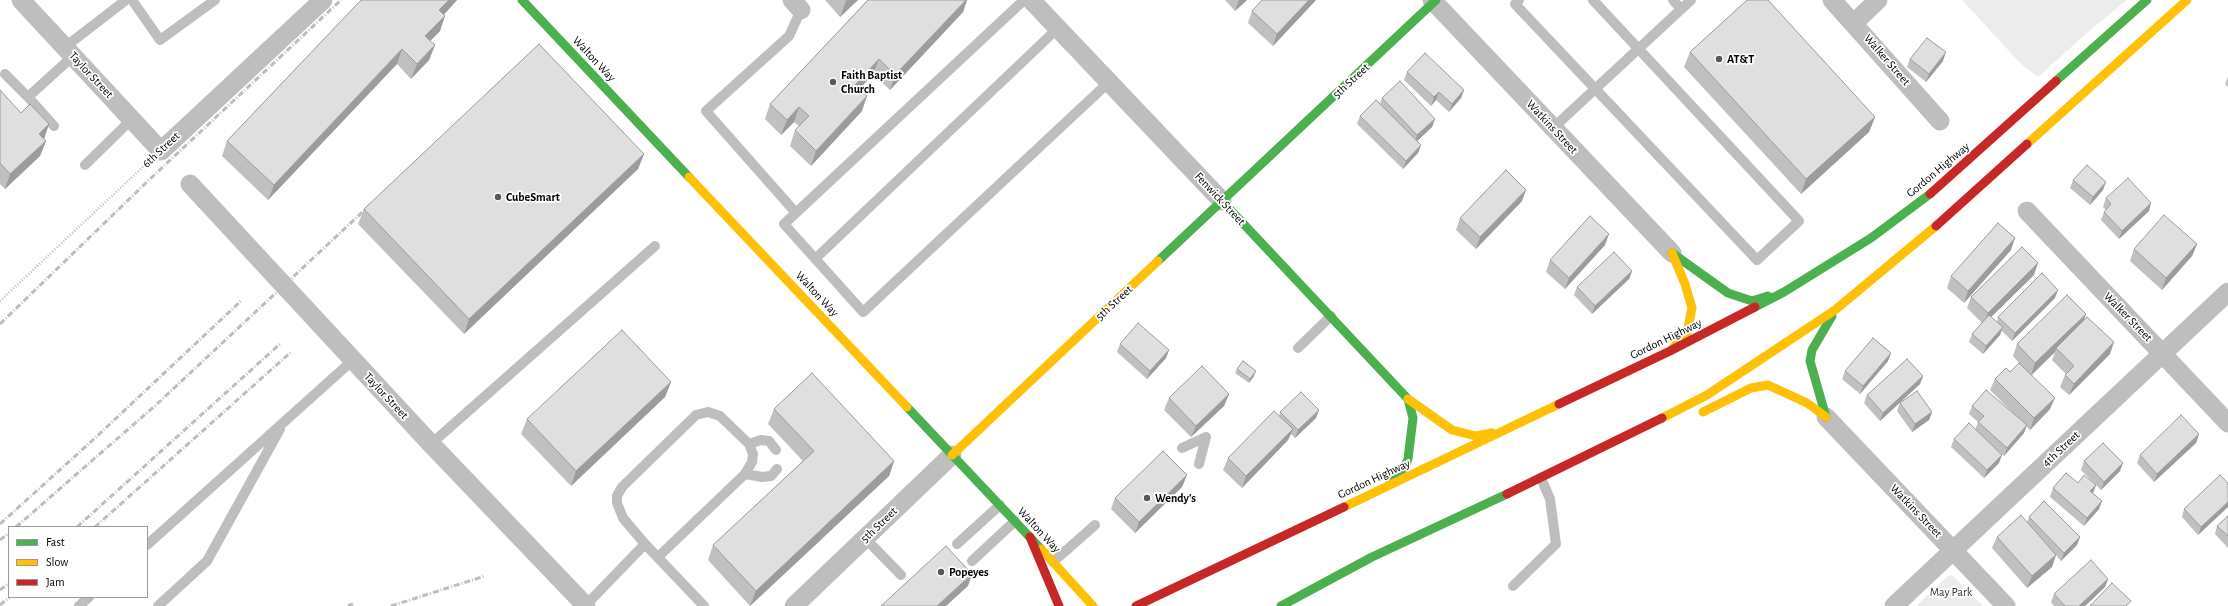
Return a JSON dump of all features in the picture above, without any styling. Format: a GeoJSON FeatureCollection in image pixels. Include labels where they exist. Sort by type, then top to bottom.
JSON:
{"type":"FeatureCollection","features":[{"type":"Feature","properties":{"kind":"main road","name":"Walton Way"},"geometry":{"type":"LineString","coordinates":[[522,0],[1000,505],[1093,606]]}},
{"type":"Feature","properties":{"kind":"main road","name":"Gordon Highway"},"geometry":{"type":"LineString","coordinates":[[1136,606],[1505,431],[1670,351],[1784,292],[1871,238],[1923,200],[2147,0]]}},
{"type":"Feature","properties":{"kind":"main road"},"geometry":{"type":"LineString","coordinates":[[1281,606],[1372,557],[1585,457],[1707,395],[1835,310],[1912,248],[2187,0]]}},
{"type":"Feature","properties":{"kind":"main road","name":"5th Street"},"geometry":{"type":"LineString","coordinates":[[952,455],[1434,1]]}},
{"type":"Feature","properties":{"kind":"main road","name":"Fenwick Street"},"geometry":{"type":"LineString","coordinates":[[1222,202],[1332,316],[1408,399],[1452,430],[1463,434],[1476,436],[1505,431]]}},
{"type":"Feature","properties":{"kind":"main road"},"geometry":{"type":"LineString","coordinates":[[1672,253],[1728,293],[1741,298],[1752,301],[1784,292]]}},
{"type":"Feature","properties":{"kind":"main road"},"geometry":{"type":"LineString","coordinates":[[1670,351],[1687,334],[1692,308],[1685,284],[1672,253]]}},
{"type":"Feature","properties":{"kind":"main road"},"geometry":{"type":"LineString","coordinates":[[1826,417],[1810,361],[1812,350],[1835,310]]}},
{"type":"Feature","properties":{"kind":"main road"},"geometry":{"type":"LineString","coordinates":[[1695,416],[1751,388],[1768,385],[1807,403],[1826,417]]}},
{"type":"Feature","properties":{"kind":"main road"},"geometry":{"type":"LineString","coordinates":[[1380,490],[1404,469],[1408,459],[1413,418],[1408,399]]}},
{"type":"Feature","properties":{"kind":"main road"},"geometry":{"type":"LineString","coordinates":[[1585,457],[1638,441]]}},
{"type":"Feature","properties":{"kind":"main road"},"geometry":{"type":"LineString","coordinates":[[1030,537],[1058,600],[1059,606]]}},
{"type":"Feature","properties":{"kind":"street","name":"Taylor Street"},"geometry":{"type":"LineString","coordinates":[[22,0],[161,151]]}},
{"type":"Feature","properties":{"kind":"street","name":"6th Street"},"geometry":{"type":"LineString","coordinates":[[161,151],[323,0]]}},
{"type":"Feature","properties":{"kind":"street","name":"Fenwick Street"},"geometry":{"type":"LineString","coordinates":[[1031,0],[1222,202]]}},
{"type":"Feature","properties":{"kind":"street","name":"Walker Street"},"geometry":{"type":"LineString","coordinates":[[1832,0],[1940,121]]}},
{"type":"Feature","properties":{"kind":"street"},"geometry":{"type":"LineString","coordinates":[[1854,23],[1878,0]]}},
{"type":"Feature","properties":{"kind":"street","name":"Watkins Street"},"geometry":{"type":"LineString","coordinates":[[1434,1],[1672,253]]}},
{"type":"Feature","properties":{"kind":"street","name":"Taylor Street"},"geometry":{"type":"LineString","coordinates":[[190,184],[431,444],[585,606]]}},
{"type":"Feature","properties":{"kind":"street","name":"Walker Street"},"geometry":{"type":"LineString","coordinates":[[2027,212],[2228,423]]}},
{"type":"Feature","properties":{"kind":"street","name":"4th Street"},"geometry":{"type":"LineString","coordinates":[[1894,606],[2228,292]]}},
{"type":"Feature","properties":{"kind":"street","name":"Watkins Street"},"geometry":{"type":"LineString","coordinates":[[1826,417],[2006,606]]}},
{"type":"Feature","properties":{"kind":"street","name":"5th Street"},"geometry":{"type":"LineString","coordinates":[[794,606],[952,455]]}},
{"type":"Feature","properties":{"kind":"lane"},"geometry":{"type":"LineString","coordinates":[[28,98],[69,51],[126,0]]}},
{"type":"Feature","properties":{"kind":"lane"},"geometry":{"type":"LineString","coordinates":[[132,0],[160,40],[215,0]]}},
{"type":"Feature","properties":{"kind":"lane"},"geometry":{"type":"LineString","coordinates":[[1024,0],[784,224],[863,312],[1109,82]]}},
{"type":"Feature","properties":{"kind":"lane"},"geometry":{"type":"LineString","coordinates":[[1519,0],[1515,4],[1757,260],[1799,221],[1593,0]]}},
{"type":"Feature","properties":{"kind":"lane"},"geometry":{"type":"LineString","coordinates":[[1673,0],[1681,9]]}},
{"type":"Feature","properties":{"kind":"lane"},"geometry":{"type":"LineString","coordinates":[[1553,128],[1691,0]]}},
{"type":"Feature","properties":{"kind":"lane"},"geometry":{"type":"LineString","coordinates":[[796,5],[789,36],[706,111],[796,213]]}},
{"type":"Feature","properties":{"kind":"lane"},"geometry":{"type":"LineString","coordinates":[[815,259],[1058,28]]}},
{"type":"Feature","properties":{"kind":"lane"},"geometry":{"type":"LineString","coordinates":[[5,74],[54,126]]}},
{"type":"Feature","properties":{"kind":"lane"},"geometry":{"type":"LineString","coordinates":[[85,165],[132,119]]}},
{"type":"Feature","properties":{"kind":"lane"},"geometry":{"type":"LineString","coordinates":[[431,444],[654,246]]}},
{"type":"Feature","properties":{"kind":"lane"},"geometry":{"type":"LineString","coordinates":[[1298,348],[1332,316]]}},
{"type":"Feature","properties":{"kind":"lane"},"geometry":{"type":"LineString","coordinates":[[148,544],[353,360]]}},
{"type":"Feature","properties":{"kind":"lane"},"geometry":{"type":"LineString","coordinates":[[658,558],[745,474],[752,462],[753,454],[749,444],[720,416],[708,412],[696,415],[622,487],[617,496],[617,503],[623,518],[645,544],[658,558],[704,606]]}},
{"type":"Feature","properties":{"kind":"lane"},"geometry":{"type":"LineString","coordinates":[[158,606],[207,561],[284,422]]}},
{"type":"Feature","properties":{"kind":"lane"},"geometry":{"type":"LineString","coordinates":[[1182,448],[1206,437],[1199,464]]}},
{"type":"Feature","properties":{"kind":"lane"},"geometry":{"type":"LineString","coordinates":[[749,444],[761,440],[769,441],[776,450]]}},
{"type":"Feature","properties":{"kind":"lane"},"geometry":{"type":"LineString","coordinates":[[745,474],[762,477],[771,476],[777,469]]}},
{"type":"Feature","properties":{"kind":"lane"},"geometry":{"type":"LineString","coordinates":[[1513,586],[1556,544],[1548,490],[1541,478]]}},
{"type":"Feature","properties":{"kind":"lane"},"geometry":{"type":"LineString","coordinates":[[957,544],[1000,505]]}},
{"type":"Feature","properties":{"kind":"lane"},"geometry":{"type":"LineString","coordinates":[[972,560],[1015,521]]}},
{"type":"Feature","properties":{"kind":"lane"},"geometry":{"type":"LineString","coordinates":[[1053,562],[1095,525]]}},
{"type":"Feature","properties":{"kind":"lane"},"geometry":{"type":"LineString","coordinates":[[865,538],[901,575]]}},
{"type":"Feature","properties":{"kind":"lane"},"geometry":{"type":"LineString","coordinates":[[585,606],[645,544]]}},
{"type":"Feature","properties":{"kind":"lane"},"geometry":{"type":"LineString","coordinates":[[79,606],[88,598]]}},
{"type":"Feature","properties":{"kind":"path","name":"6th Street"},"geometry":{"type":"LineString","coordinates":[[0,301],[161,151]]}},
{"type":"Feature","properties":{"kind":"green space"},"geometry":{"type":"Polygon","coordinates":[[[1962,0],[2127,0],[2088,32],[2038,77],[2021,64],[1962,0]]]}},
{"type":"Feature","properties":{"kind":"green space","name":"May Park"},"geometry":{"type":"Polygon","coordinates":[[[1952,575],[1983,606],[1916,606],[1948,576],[1952,575]]]}},
{"type":"Feature","properties":{"kind":"building"},"geometry":{"type":"Polygon","coordinates":[[[361,0],[449,0],[439,10],[445,16],[425,36],[435,45],[417,64],[402,49],[274,185],[227,141],[361,0]]]}},
{"type":"Feature","properties":{"kind":"building","name":"Faith Baptist Church"},"geometry":{"type":"Polygon","coordinates":[[[868,0],[966,0],[895,75],[879,59],[855,85],[867,96],[816,151],[795,130],[809,116],[799,107],[787,120],[770,104],[868,0]]]}},
{"type":"Feature","properties":{"kind":"building"},"geometry":{"type":"Polygon","coordinates":[[[1262,0],[1309,0],[1277,34],[1252,11],[1262,0]]]}},
{"type":"Feature","properties":{"kind":"building"},"geometry":{"type":"Polygon","coordinates":[[[1747,0],[1768,0],[1875,117],[1806,179],[1690,52],[1747,0]]]}},
{"type":"Feature","properties":{"kind":"building"},"geometry":{"type":"Polygon","coordinates":[[[1927,38],[1946,52],[1929,74],[1910,59],[1927,38]]]}},
{"type":"Feature","properties":{"kind":"building","name":"CubeSmart"},"geometry":{"type":"Polygon","coordinates":[[[539,44],[644,154],[469,319],[364,209],[539,44]]]}},
{"type":"Feature","properties":{"kind":"building"},"geometry":{"type":"Polygon","coordinates":[[[1425,53],[1464,90],[1452,104],[1439,92],[1434,97],[1407,72],[1425,53]]]}},
{"type":"Feature","properties":{"kind":"building"},"geometry":{"type":"Polygon","coordinates":[[[1400,81],[1435,119],[1417,135],[1382,98],[1400,81]]]}},
{"type":"Feature","properties":{"kind":"building"},"geometry":{"type":"Polygon","coordinates":[[[0,90],[21,113],[30,104],[49,124],[39,134],[46,141],[10,174],[0,163],[0,90]]]}},
{"type":"Feature","properties":{"kind":"building"},"geometry":{"type":"Polygon","coordinates":[[[1376,100],[1421,145],[1406,161],[1360,116],[1376,100]]]}},
{"type":"Feature","properties":{"kind":"building"},"geometry":{"type":"Polygon","coordinates":[[[2087,165],[2106,182],[2093,197],[2073,180],[2087,165]]]}},
{"type":"Feature","properties":{"kind":"building"},"geometry":{"type":"Polygon","coordinates":[[[1506,170],[1526,190],[1480,237],[1460,218],[1506,170]]]}},
{"type":"Feature","properties":{"kind":"building"},"geometry":{"type":"Polygon","coordinates":[[[2128,178],[2151,203],[2122,231],[2104,212],[2111,204],[2106,198],[2128,178]]]}},
{"type":"Feature","properties":{"kind":"building"},"geometry":{"type":"Polygon","coordinates":[[[2164,215],[2197,244],[2166,278],[2134,249],[2164,215]]]}},
{"type":"Feature","properties":{"kind":"building"},"geometry":{"type":"Polygon","coordinates":[[[1590,216],[1609,234],[1569,278],[1550,260],[1590,216]]]}},
{"type":"Feature","properties":{"kind":"building"},"geometry":{"type":"Polygon","coordinates":[[[1998,223],[2015,238],[1968,291],[1951,276],[1998,223]]]}},
{"type":"Feature","properties":{"kind":"building"},"geometry":{"type":"Polygon","coordinates":[[[2022,247],[2038,263],[1988,313],[1971,297],[2022,247]]]}},
{"type":"Feature","properties":{"kind":"building"},"geometry":{"type":"Polygon","coordinates":[[[1614,252],[1632,271],[1595,306],[1577,287],[1614,252]]]}},
{"type":"Feature","properties":{"kind":"building"},"geometry":{"type":"Polygon","coordinates":[[[2042,273],[2058,290],[2015,333],[1998,317],[2042,273]]]}},
{"type":"Feature","properties":{"kind":"building"},"geometry":{"type":"Polygon","coordinates":[[[2067,295],[2086,314],[2035,363],[2017,344],[2067,295]]]}},
{"type":"Feature","properties":{"kind":"building"},"geometry":{"type":"Polygon","coordinates":[[[1989,315],[2003,327],[1986,346],[1972,334],[1989,315]]]}},
{"type":"Feature","properties":{"kind":"building"},"geometry":{"type":"Polygon","coordinates":[[[2087,317],[2114,342],[2074,384],[2065,375],[2074,366],[2056,348],[2087,317]]]}},
{"type":"Feature","properties":{"kind":"building"},"geometry":{"type":"Polygon","coordinates":[[[1138,323],[1169,350],[1150,371],[1120,344],[1138,323]]]}},
{"type":"Feature","properties":{"kind":"building"},"geometry":{"type":"Polygon","coordinates":[[[622,330],[671,382],[576,471],[527,419],[622,330]]]}},
{"type":"Feature","properties":{"kind":"building"},"geometry":{"type":"Polygon","coordinates":[[[1873,338],[1891,353],[1863,386],[1845,371],[1873,338]]]}},
{"type":"Feature","properties":{"kind":"building"},"geometry":{"type":"Polygon","coordinates":[[[1907,359],[1923,376],[1883,413],[1867,395],[1907,359]]]}},
{"type":"Feature","properties":{"kind":"building"},"geometry":{"type":"Polygon","coordinates":[[[1243,361],[1256,371],[1250,379],[1237,369],[1243,361]]]}},
{"type":"Feature","properties":{"kind":"building"},"geometry":{"type":"Polygon","coordinates":[[[2019,363],[2055,398],[2034,418],[1995,379],[2006,368],[2010,372],[2019,363]]]}},
{"type":"Feature","properties":{"kind":"building"},"geometry":{"type":"Polygon","coordinates":[[[1202,366],[1229,394],[1196,426],[1169,398],[1202,366]]]}},
{"type":"Feature","properties":{"kind":"building"},"geometry":{"type":"Polygon","coordinates":[[[812,373],[894,461],[756,591],[713,545],[814,451],[774,409],[812,373]]]}},
{"type":"Feature","properties":{"kind":"building"},"geometry":{"type":"Polygon","coordinates":[[[1986,390],[2027,425],[2007,448],[1978,422],[1984,416],[1972,406],[1986,390]]]}},
{"type":"Feature","properties":{"kind":"building"},"geometry":{"type":"Polygon","coordinates":[[[1917,391],[1932,412],[1915,424],[1900,403],[1917,391]]]}},
{"type":"Feature","properties":{"kind":"building"},"geometry":{"type":"Polygon","coordinates":[[[1301,392],[1319,410],[1298,430],[1280,412],[1301,392]]]}},
{"type":"Feature","properties":{"kind":"building"},"geometry":{"type":"Polygon","coordinates":[[[1274,411],[1293,429],[1246,476],[1228,458],[1274,411]]]}},
{"type":"Feature","properties":{"kind":"building"},"geometry":{"type":"Polygon","coordinates":[[[2181,415],[2199,434],[2157,474],[2140,455],[2181,415]]]}},
{"type":"Feature","properties":{"kind":"building"},"geometry":{"type":"Polygon","coordinates":[[[1969,423],[2002,455],[1987,470],[1954,439],[1969,423]]]}},
{"type":"Feature","properties":{"kind":"building"},"geometry":{"type":"Polygon","coordinates":[[[2103,443],[2123,463],[2104,482],[2084,461],[2103,443]]]}},
{"type":"Feature","properties":{"kind":"building","name":"Wendy's"},"geometry":{"type":"Polygon","coordinates":[[[1163,451],[1187,475],[1139,522],[1115,498],[1163,451]]]}},
{"type":"Feature","properties":{"kind":"building"},"geometry":{"type":"Polygon","coordinates":[[[2066,473],[2078,483],[2084,475],[2096,485],[2090,491],[2102,501],[2087,518],[2053,488],[2066,473]]]}},
{"type":"Feature","properties":{"kind":"building"},"geometry":{"type":"Polygon","coordinates":[[[2220,475],[2228,483],[2228,502],[2201,527],[2184,509],[2220,475]]]}},
{"type":"Feature","properties":{"kind":"building"},"geometry":{"type":"Polygon","coordinates":[[[2044,501],[2080,537],[2064,553],[2029,517],[2044,501]]]}},
{"type":"Feature","properties":{"kind":"building"},"geometry":{"type":"Polygon","coordinates":[[[2021,515],[2056,555],[2032,576],[1997,537],[2021,515]]]}},
{"type":"Feature","properties":{"kind":"building"},"geometry":{"type":"Polygon","coordinates":[[[2228,516],[2228,536],[2217,526],[2228,516]]]}},
{"type":"Feature","properties":{"kind":"building","name":"Popeyes"},"geometry":{"type":"Polygon","coordinates":[[[946,546],[972,574],[937,606],[881,606],[946,546]]]}},
{"type":"Feature","properties":{"kind":"building"},"geometry":{"type":"Polygon","coordinates":[[[2091,560],[2108,579],[2079,606],[2065,606],[2054,594],[2091,560]]]}},
{"type":"Feature","properties":{"kind":"building"},"geometry":{"type":"Polygon","coordinates":[[[2112,583],[2131,601],[2126,606],[2090,606],[2112,583]]]}},
{"type":"Feature","properties":{"kind":"railway"},"geometry":{"type":"LineString","coordinates":[[0,324],[150,179],[341,0]]}},
{"type":"Feature","properties":{"kind":"railway"},"geometry":{"type":"LineString","coordinates":[[17,526],[157,404],[371,204]]}},
{"type":"Feature","properties":{"kind":"railway"},"geometry":{"type":"LineString","coordinates":[[0,524],[94,439],[242,300]]}},
{"type":"Feature","properties":{"kind":"railway"},"geometry":{"type":"LineString","coordinates":[[78,526],[281,343]]}},
{"type":"Feature","properties":{"kind":"railway"},"geometry":{"type":"LineString","coordinates":[[96,526],[291,352]]}},
{"type":"Feature","properties":{"kind":"railway"},"geometry":{"type":"LineString","coordinates":[[0,540],[8,534]]}},
{"type":"Feature","properties":{"kind":"railway"},"geometry":{"type":"LineString","coordinates":[[391,606],[485,576]]}},
{"type":"Feature","properties":{"kind":"railway"},"geometry":{"type":"LineString","coordinates":[[0,590],[8,584]]}},
{"type":"Feature","properties":{"kind":"railway"},"geometry":{"type":"LineString","coordinates":[[0,605],[9,598]]}},
{"type":"Feature","properties":{"kind":"railway"},"geometry":{"type":"LineString","coordinates":[[348,606],[353,604]]}},
{"type":"Feature","properties":{"kind":"traffic: fast"},"geometry":{"type":"LineString","coordinates":[[522,0],[689,177]]}},
{"type":"Feature","properties":{"kind":"traffic: fast"},"geometry":{"type":"LineString","coordinates":[[1158,261],[1436,0]]}},
{"type":"Feature","properties":{"kind":"traffic: fast"},"geometry":{"type":"LineString","coordinates":[[2056,81],[2147,0]]}},
{"type":"Feature","properties":{"kind":"traffic: fast"},"geometry":{"type":"LineString","coordinates":[[1755,307],[1784,292],[1871,238],[1930,194]]}},
{"type":"Feature","properties":{"kind":"traffic: fast"},"geometry":{"type":"LineString","coordinates":[[1222,201],[1408,399]]}},
{"type":"Feature","properties":{"kind":"traffic: fast"},"geometry":{"type":"LineString","coordinates":[[1672,253],[1728,293],[1752,301],[1768,296]]}},
{"type":"Feature","properties":{"kind":"traffic: fast"},"geometry":{"type":"LineString","coordinates":[[1826,417],[1810,361],[1812,350],[1832,316]]}},
{"type":"Feature","properties":{"kind":"traffic: fast"},"geometry":{"type":"LineString","coordinates":[[1390,482],[1404,469],[1408,459],[1413,418],[1408,399]]}},
{"type":"Feature","properties":{"kind":"traffic: fast"},"geometry":{"type":"LineString","coordinates":[[907,407],[1041,549]]}},
{"type":"Feature","properties":{"kind":"traffic: fast"},"geometry":{"type":"LineString","coordinates":[[1281,606],[1372,557],[1507,494]]}},
{"type":"Feature","properties":{"kind":"traffic: slow"},"geometry":{"type":"LineString","coordinates":[[2027,144],[2187,0]]}},
{"type":"Feature","properties":{"kind":"traffic: slow"},"geometry":{"type":"LineString","coordinates":[[689,177],[907,407]]}},
{"type":"Feature","properties":{"kind":"traffic: slow"},"geometry":{"type":"LineString","coordinates":[[1662,418],[1707,395],[1835,310],[1936,226]]}},
{"type":"Feature","properties":{"kind":"traffic: slow"},"geometry":{"type":"LineString","coordinates":[[1672,253],[1685,284],[1692,308],[1687,333],[1673,348]]}},
{"type":"Feature","properties":{"kind":"traffic: slow"},"geometry":{"type":"LineString","coordinates":[[952,455],[1158,261]]}},
{"type":"Feature","properties":{"kind":"traffic: slow"},"geometry":{"type":"LineString","coordinates":[[1703,412],[1751,388],[1768,385],[1807,403],[1826,417]]}},
{"type":"Feature","properties":{"kind":"traffic: slow"},"geometry":{"type":"LineString","coordinates":[[1408,399],[1452,430],[1476,436],[1492,433]]}},
{"type":"Feature","properties":{"kind":"traffic: slow"},"geometry":{"type":"LineString","coordinates":[[1344,507],[1559,404]]}},
{"type":"Feature","properties":{"kind":"traffic: slow"},"geometry":{"type":"LineString","coordinates":[[1041,549],[1093,606]]}},
{"type":"Feature","properties":{"kind":"traffic: jam"},"geometry":{"type":"LineString","coordinates":[[1930,194],[2056,81]]}},
{"type":"Feature","properties":{"kind":"traffic: jam"},"geometry":{"type":"LineString","coordinates":[[1936,226],[2027,144]]}},
{"type":"Feature","properties":{"kind":"traffic: jam"},"geometry":{"type":"LineString","coordinates":[[1559,404],[1670,351],[1755,307]]}},
{"type":"Feature","properties":{"kind":"traffic: jam"},"geometry":{"type":"LineString","coordinates":[[1507,494],[1662,418]]}},
{"type":"Feature","properties":{"kind":"traffic: jam"},"geometry":{"type":"LineString","coordinates":[[1136,606],[1344,507]]}},
{"type":"Feature","properties":{"kind":"traffic: jam"},"geometry":{"type":"LineString","coordinates":[[1030,537],[1059,606]]}},
{"type":"Feature","properties":{"kind":"place","name":"AT&T"},"geometry":{"type":"Point","coordinates":[1719,59]}},
{"type":"Feature","properties":{"kind":"place","name":"Faith Baptist Church"},"geometry":{"type":"Point","coordinates":[833,82]}},
{"type":"Feature","properties":{"kind":"place","name":"CubeSmart"},"geometry":{"type":"Point","coordinates":[498,197]}},
{"type":"Feature","properties":{"kind":"place","name":"Wendy's"},"geometry":{"type":"Point","coordinates":[1147,498]}},
{"type":"Feature","properties":{"kind":"place","name":"Popeyes"},"geometry":{"type":"Point","coordinates":[941,572]}}]}
